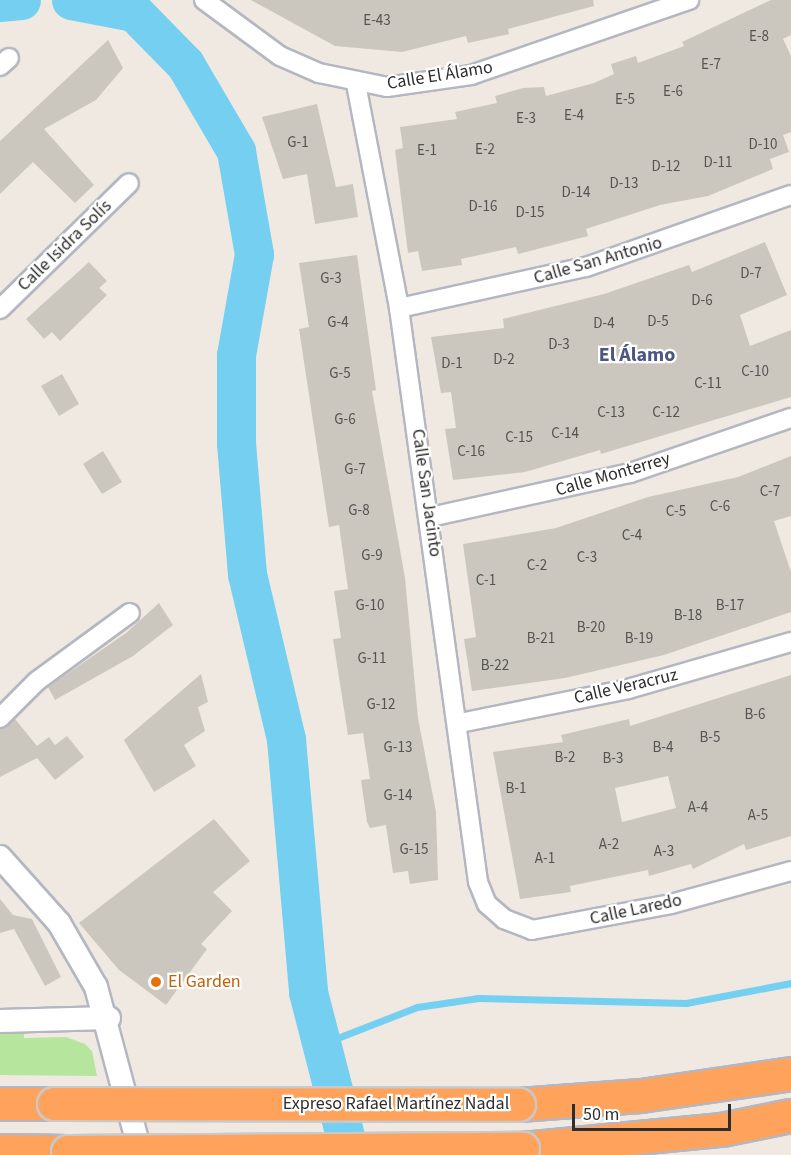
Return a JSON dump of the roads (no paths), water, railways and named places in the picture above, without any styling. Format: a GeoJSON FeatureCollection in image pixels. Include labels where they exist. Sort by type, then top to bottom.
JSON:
{"type":"FeatureCollection","features":[{"type":"Feature","properties":{"kind":"highway","name":"Expreso Rafael Martínez Nadal"},"geometry":{"type":"LineString","coordinates":[[0,1104],[519,1105],[640,1096],[791,1074]]}},
{"type":"Feature","properties":{"kind":"highway"},"geometry":{"type":"LineString","coordinates":[[0,1151],[523,1149],[722,1130],[791,1116]]}},
{"type":"Feature","properties":{"kind":"street","name":"Calle El Álamo"},"geometry":{"type":"LineString","coordinates":[[204,0],[280,56],[356,84],[387,87],[471,75],[688,0]]}},
{"type":"Feature","properties":{"kind":"street","name":"Calle San Jacinto"},"geometry":{"type":"LineString","coordinates":[[356,84],[399,308],[460,723],[478,882],[487,904]]}},
{"type":"Feature","properties":{"kind":"street","name":"Calle Isidra Solís"},"geometry":{"type":"LineString","coordinates":[[0,309],[129,183]]}},
{"type":"Feature","properties":{"kind":"street","name":"Calle San Antonio"},"geometry":{"type":"LineString","coordinates":[[399,308],[586,267],[791,195]]}},
{"type":"Feature","properties":{"kind":"street","name":"Calle Monterrey"},"geometry":{"type":"LineString","coordinates":[[430,517],[630,473],[791,418]]}},
{"type":"Feature","properties":{"kind":"street"},"geometry":{"type":"LineString","coordinates":[[0,718],[37,681],[130,613]]}},
{"type":"Feature","properties":{"kind":"street","name":"Calle Veracruz"},"geometry":{"type":"LineString","coordinates":[[460,723],[628,689],[791,642]]}},
{"type":"Feature","properties":{"kind":"street"},"geometry":{"type":"LineString","coordinates":[[0,857],[59,923],[109,1018],[141,1155]]}},
{"type":"Feature","properties":{"kind":"street","name":"Calle Laredo"},"geometry":{"type":"LineString","coordinates":[[487,904],[504,919],[532,930],[671,904],[791,871]]}},
{"type":"Feature","properties":{"kind":"street"},"geometry":{"type":"LineString","coordinates":[[0,1022],[109,1018]]}},
{"type":"Feature","properties":{"kind":"waterway"},"geometry":{"type":"LineString","coordinates":[[0,2],[21,0]]}},
{"type":"Feature","properties":{"kind":"waterway"},"geometry":{"type":"LineString","coordinates":[[71,0],[134,12],[185,64],[236,151],[254,254],[236,355],[236,443],[247,574],[286,739],[308,992],[350,1155]]}},
{"type":"Feature","properties":{"kind":"waterway"},"geometry":{"type":"LineString","coordinates":[[322,1044],[417,1007],[478,998],[686,1003],[791,983]]}},
{"type":"Feature","properties":{"kind":"place","name":"El Garden"},"geometry":{"type":"Point","coordinates":[156,982]}},
{"type":"Feature","properties":{"kind":"district","name":"El Álamo"},"geometry":{"type":"Point","coordinates":[637,355]}}]}
